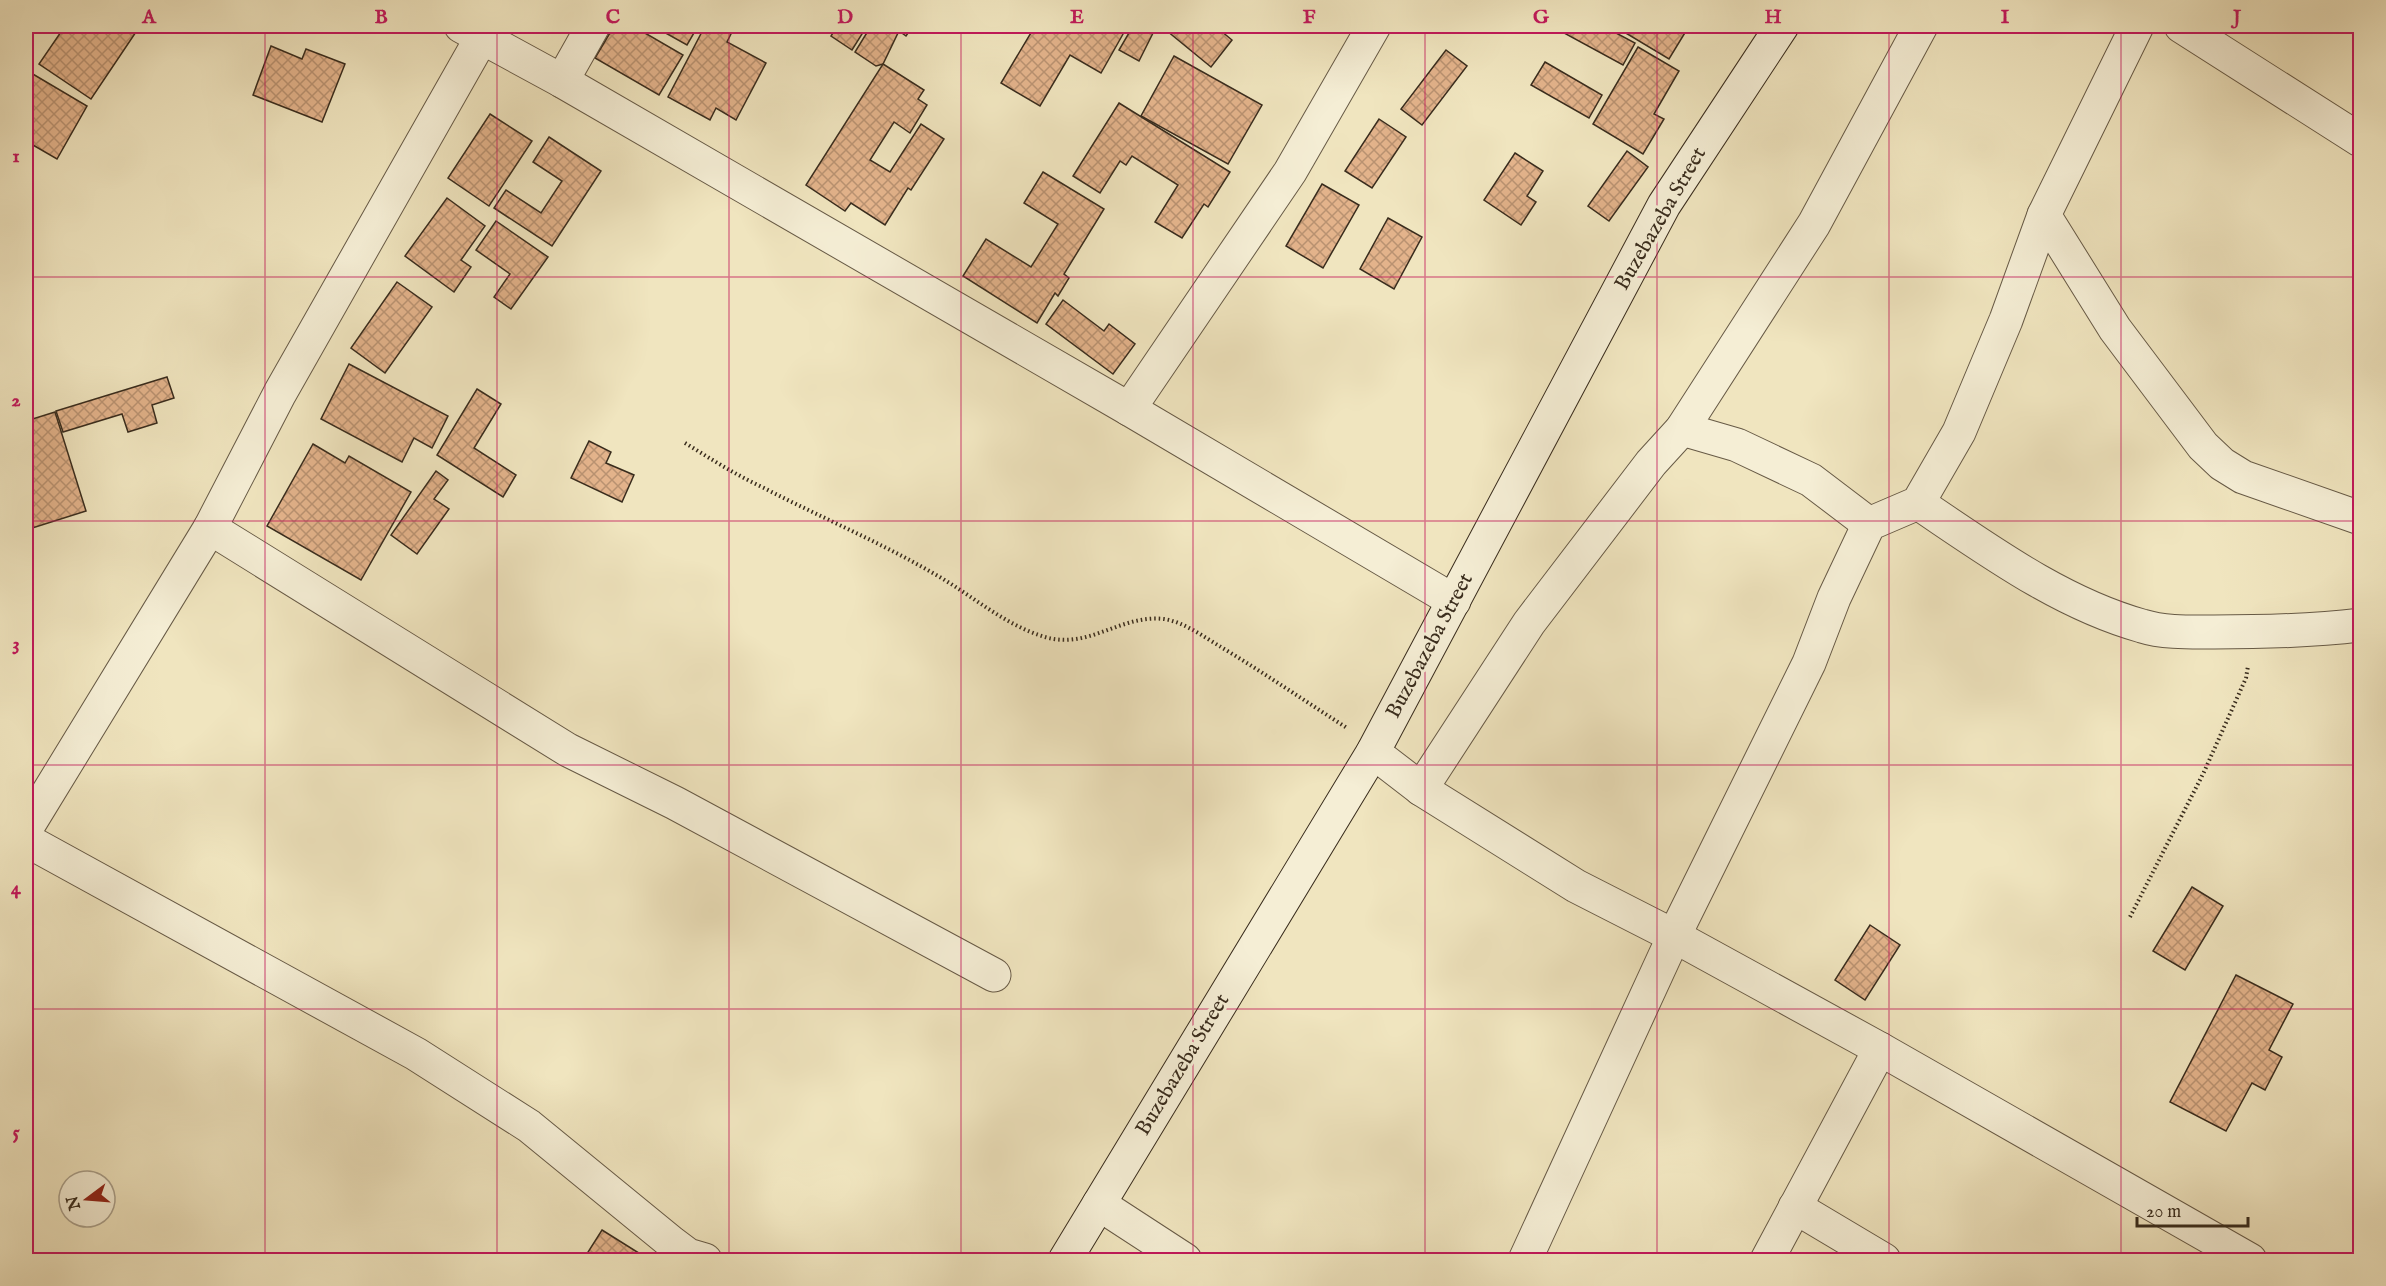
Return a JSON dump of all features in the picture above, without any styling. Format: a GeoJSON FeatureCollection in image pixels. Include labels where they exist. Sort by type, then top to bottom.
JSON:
{"type":"FeatureCollection","features":[{"type":"Feature","properties":{"kind":"street"},"geometry":{"type":"LineString","coordinates":[[562,81],[593,26]]}},
{"type":"Feature","properties":{"kind":"street"},"geometry":{"type":"LineString","coordinates":[[1129,409],[1290,172],[1374,26]]}},
{"type":"Feature","properties":{"kind":"street","name":"Buzebazeba Street"},"geometry":{"type":"LineString","coordinates":[[1065,1260],[1374,749],[1664,205],[1782,26]]}},
{"type":"Feature","properties":{"kind":"street"},"geometry":{"type":"LineString","coordinates":[[1421,789],[1529,623],[1651,463],[1682,429],[1814,224],[1921,26]]}},
{"type":"Feature","properties":{"kind":"street"},"geometry":{"type":"LineString","coordinates":[[1524,1260],[1674,936],[1809,663],[1834,598],[1869,524],[1918,504],[1959,432],[2006,320],[2044,215],[2137,26]]}},
{"type":"Feature","properties":{"kind":"street"},"geometry":{"type":"LineString","coordinates":[[2181,26],[2361,140]]}},
{"type":"Feature","properties":{"kind":"street"},"geometry":{"type":"LineString","coordinates":[[26,829],[210,528],[472,31],[1129,409],[1454,601]]}},
{"type":"Feature","properties":{"kind":"street"},"geometry":{"type":"LineString","coordinates":[[2044,215],[2115,329],[2203,446],[2222,464],[2243,477],[2361,518]]}},
{"type":"Feature","properties":{"kind":"street"},"geometry":{"type":"LineString","coordinates":[[1682,429],[1737,445],[1811,480],[1869,524]]}},
{"type":"Feature","properties":{"kind":"street"},"geometry":{"type":"LineString","coordinates":[[1918,504],[2018,569],[2085,606],[2144,627],[2190,632],[2251,632],[2327,629],[2361,625]]}},
{"type":"Feature","properties":{"kind":"street"},"geometry":{"type":"LineString","coordinates":[[210,528],[568,750],[675,803],[994,975]]}},
{"type":"Feature","properties":{"kind":"street"},"geometry":{"type":"LineString","coordinates":[[1374,749],[1421,789],[1576,886],[1674,936],[1880,1049],[2250,1260]]}},
{"type":"Feature","properties":{"kind":"street"},"geometry":{"type":"LineString","coordinates":[[26,840],[416,1053],[529,1126],[672,1243],[688,1255],[705,1260]]}},
{"type":"Feature","properties":{"kind":"street"},"geometry":{"type":"LineString","coordinates":[[1767,1260],[1880,1049]]}},
{"type":"Feature","properties":{"kind":"street"},"geometry":{"type":"LineString","coordinates":[[1099,1204],[1185,1260]]}},
{"type":"Feature","properties":{"kind":"street"},"geometry":{"type":"LineString","coordinates":[[1795,1207],[1884,1260]]}},
{"type":"Feature","properties":{"kind":"path"},"geometry":{"type":"LineString","coordinates":[[685,443],[738,475],[939,576],[1012,624],[1046,638],[1084,639],[1140,619],[1165,619],[1190,628],[1248,663],[1374,749]]}},
{"type":"Feature","properties":{"kind":"path"},"geometry":{"type":"LineString","coordinates":[[2130,917],[2204,772],[2246,678],[2251,632]]}},
{"type":"Feature","properties":{"kind":"building"},"geometry":{"type":"Polygon","coordinates":[[[65,26],[140,26],[91,99],[39,64],[65,26]]]}},
{"type":"Feature","properties":{"kind":"building"},"geometry":{"type":"Polygon","coordinates":[[[614,26],[633,26],[683,55],[659,95],[595,58],[614,26]]]}},
{"type":"Feature","properties":{"kind":"building"},"geometry":{"type":"Polygon","coordinates":[[[653,26],[698,26],[687,45],[653,26]]]}},
{"type":"Feature","properties":{"kind":"building"},"geometry":{"type":"Polygon","coordinates":[[[705,26],[735,26],[727,42],[766,63],[736,120],[716,108],[710,120],[668,97],[705,26]]]}},
{"type":"Feature","properties":{"kind":"building"},"geometry":{"type":"Polygon","coordinates":[[[837,26],[867,26],[852,50],[831,36],[837,26]]]}},
{"type":"Feature","properties":{"kind":"building"},"geometry":{"type":"Polygon","coordinates":[[[871,26],[913,26],[906,36],[899,31],[883,64],[876,66],[855,52],[871,26]]]}},
{"type":"Feature","properties":{"kind":"building"},"geometry":{"type":"Polygon","coordinates":[[[1035,26],[1127,27],[1101,73],[1070,55],[1040,106],[1001,83],[1035,26]]]}},
{"type":"Feature","properties":{"kind":"building"},"geometry":{"type":"Polygon","coordinates":[[[1133,26],[1140,26],[1153,33],[1139,61],[1119,50],[1133,26]]]}},
{"type":"Feature","properties":{"kind":"building"},"geometry":{"type":"Polygon","coordinates":[[[1161,26],[1215,26],[1232,40],[1211,67],[1161,26]]]}},
{"type":"Feature","properties":{"kind":"building"},"geometry":{"type":"Polygon","coordinates":[[[1567,26],[1603,26],[1635,43],[1623,65],[1564,33],[1567,26]]]}},
{"type":"Feature","properties":{"kind":"building"},"geometry":{"type":"Polygon","coordinates":[[[1614,26],[1683,26],[1686,31],[1669,59],[1614,26]]]}},
{"type":"Feature","properties":{"kind":"building"},"geometry":{"type":"Polygon","coordinates":[[[271,46],[302,59],[306,49],[345,64],[322,122],[253,95],[271,46]]]}},
{"type":"Feature","properties":{"kind":"building"},"geometry":{"type":"Polygon","coordinates":[[[1638,47],[1679,71],[1654,114],[1664,119],[1643,154],[1593,124],[1638,47]]]}},
{"type":"Feature","properties":{"kind":"building"},"geometry":{"type":"Polygon","coordinates":[[[1446,50],[1467,66],[1422,125],[1401,109],[1446,50]]]}},
{"type":"Feature","properties":{"kind":"building"},"geometry":{"type":"Polygon","coordinates":[[[1174,56],[1262,105],[1228,164],[1141,116],[1174,56]]]}},
{"type":"Feature","properties":{"kind":"building"},"geometry":{"type":"Polygon","coordinates":[[[1545,62],[1602,95],[1589,118],[1531,85],[1545,62]]]}},
{"type":"Feature","properties":{"kind":"building"},"geometry":{"type":"Polygon","coordinates":[[[883,64],[924,90],[918,99],[927,105],[910,133],[894,122],[870,160],[890,172],[921,124],[944,139],[911,190],[908,188],[885,225],[851,203],[845,211],[806,185],[883,64]]]}},
{"type":"Feature","properties":{"kind":"building"},"geometry":{"type":"Polygon","coordinates":[[[26,70],[87,106],[57,159],[26,141],[26,70]]]}},
{"type":"Feature","properties":{"kind":"building"},"geometry":{"type":"Polygon","coordinates":[[[1119,103],[1230,172],[1208,207],[1204,204],[1182,238],[1155,222],[1178,185],[1132,156],[1126,165],[1120,161],[1100,193],[1073,176],[1119,103]]]}},
{"type":"Feature","properties":{"kind":"building"},"geometry":{"type":"Polygon","coordinates":[[[490,114],[532,141],[489,206],[448,178],[490,114]]]}},
{"type":"Feature","properties":{"kind":"building"},"geometry":{"type":"Polygon","coordinates":[[[1379,119],[1406,137],[1372,188],[1345,171],[1379,119]]]}},
{"type":"Feature","properties":{"kind":"building"},"geometry":{"type":"Polygon","coordinates":[[[549,137],[601,171],[552,246],[494,208],[506,190],[541,213],[562,181],[533,162],[549,137]]]}},
{"type":"Feature","properties":{"kind":"building"},"geometry":{"type":"Polygon","coordinates":[[[1627,151],[1648,167],[1609,221],[1588,206],[1627,151]]]}},
{"type":"Feature","properties":{"kind":"building"},"geometry":{"type":"Polygon","coordinates":[[[1515,153],[1543,171],[1527,196],[1536,202],[1521,225],[1484,200],[1515,153]]]}},
{"type":"Feature","properties":{"kind":"building"},"geometry":{"type":"Polygon","coordinates":[[[1043,172],[1104,209],[1064,274],[1069,278],[1058,296],[1055,293],[1037,323],[963,276],[986,239],[1031,267],[1058,224],[1024,203],[1043,172]]]}},
{"type":"Feature","properties":{"kind":"building"},"geometry":{"type":"Polygon","coordinates":[[[1322,184],[1359,205],[1323,268],[1286,246],[1322,184]]]}},
{"type":"Feature","properties":{"kind":"building"},"geometry":{"type":"Polygon","coordinates":[[[447,198],[485,226],[461,260],[471,267],[454,292],[405,256],[447,198]]]}},
{"type":"Feature","properties":{"kind":"building"},"geometry":{"type":"Polygon","coordinates":[[[1388,218],[1422,237],[1394,289],[1360,269],[1388,218]]]}},
{"type":"Feature","properties":{"kind":"building"},"geometry":{"type":"Polygon","coordinates":[[[496,221],[548,257],[511,309],[494,297],[510,274],[476,250],[496,221]]]}},
{"type":"Feature","properties":{"kind":"building"},"geometry":{"type":"Polygon","coordinates":[[[397,282],[432,307],[385,373],[351,348],[397,282]]]}},
{"type":"Feature","properties":{"kind":"building"},"geometry":{"type":"Polygon","coordinates":[[[1063,300],[1104,331],[1109,324],[1135,344],[1113,374],[1046,324],[1063,300]]]}},
{"type":"Feature","properties":{"kind":"building"},"geometry":{"type":"Polygon","coordinates":[[[349,364],[448,416],[432,448],[414,438],[402,462],[321,419],[349,364]]]}},
{"type":"Feature","properties":{"kind":"building"},"geometry":{"type":"Polygon","coordinates":[[[167,377],[174,398],[152,405],[157,423],[128,432],[122,414],[63,432],[56,411],[167,377]]]}},
{"type":"Feature","properties":{"kind":"building"},"geometry":{"type":"Polygon","coordinates":[[[477,389],[501,404],[474,448],[516,475],[503,497],[437,455],[477,389]]]}},
{"type":"Feature","properties":{"kind":"building"},"geometry":{"type":"Polygon","coordinates":[[[55,412],[86,511],[26,530],[26,421],[55,412]]]}},
{"type":"Feature","properties":{"kind":"building"},"geometry":{"type":"Polygon","coordinates":[[[589,441],[611,452],[606,463],[634,475],[622,502],[571,478],[589,441]]]}},
{"type":"Feature","properties":{"kind":"building"},"geometry":{"type":"Polygon","coordinates":[[[313,444],[345,463],[349,456],[411,492],[361,580],[267,526],[313,444]]]}},
{"type":"Feature","properties":{"kind":"building"},"geometry":{"type":"Polygon","coordinates":[[[436,471],[448,480],[434,499],[449,509],[417,554],[391,535],[436,471]]]}},
{"type":"Feature","properties":{"kind":"building"},"geometry":{"type":"Polygon","coordinates":[[[2192,887],[2223,906],[2185,970],[2153,951],[2192,887]]]}},
{"type":"Feature","properties":{"kind":"building"},"geometry":{"type":"Polygon","coordinates":[[[1870,925],[1900,945],[1865,1000],[1835,980],[1870,925]]]}},
{"type":"Feature","properties":{"kind":"building"},"geometry":{"type":"Polygon","coordinates":[[[2236,975],[2293,1004],[2269,1050],[2282,1057],[2265,1090],[2252,1083],[2226,1131],[2170,1102],[2236,975]]]}},
{"type":"Feature","properties":{"kind":"building"},"geometry":{"type":"Polygon","coordinates":[[[602,1230],[650,1260],[583,1260],[602,1230]]]}}]}
